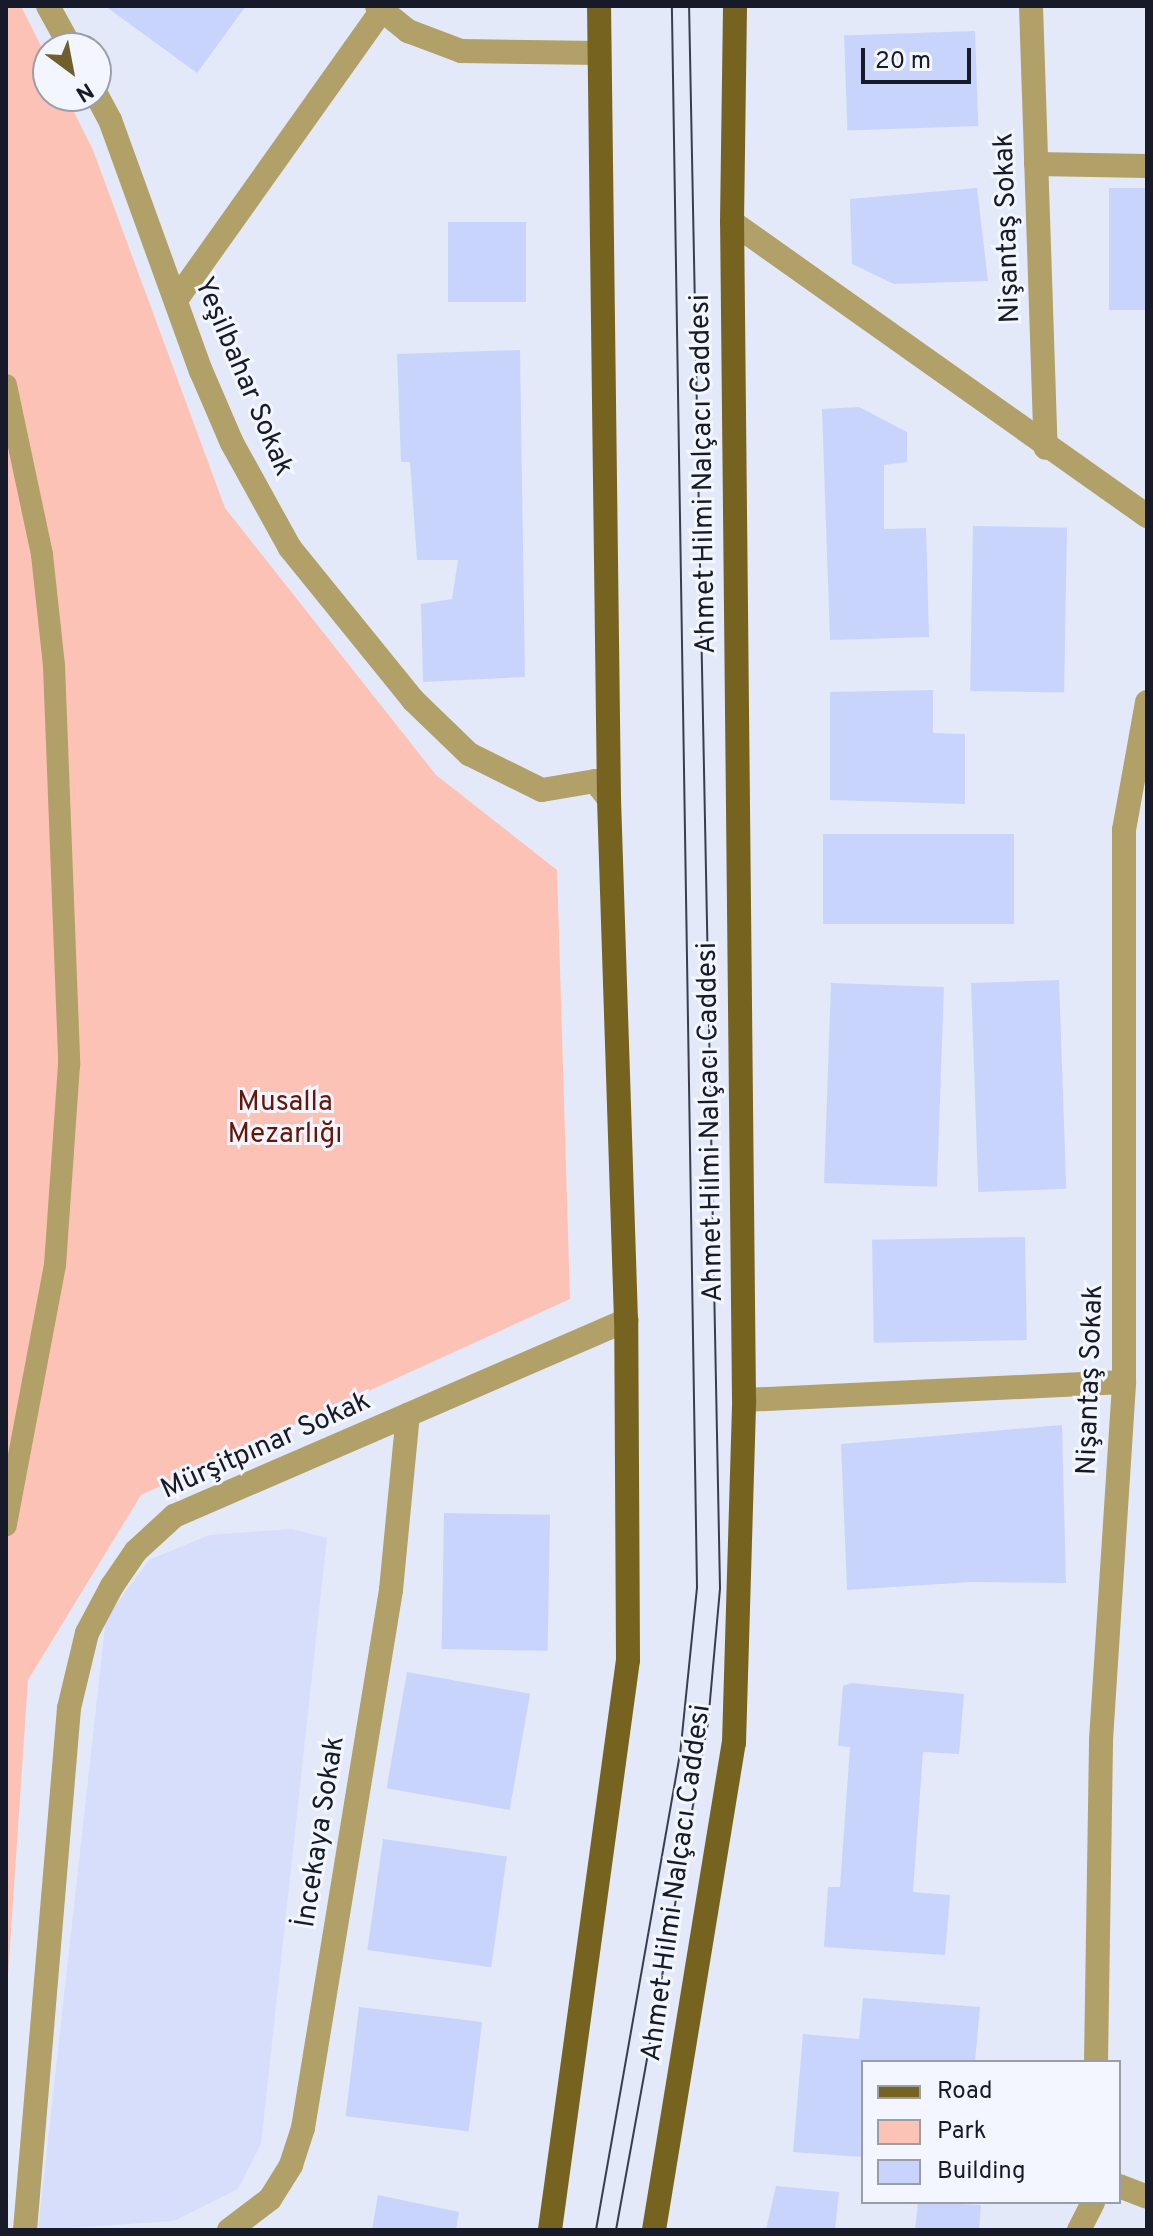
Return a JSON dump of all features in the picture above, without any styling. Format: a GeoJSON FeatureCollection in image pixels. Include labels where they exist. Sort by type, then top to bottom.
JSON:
{"type":"FeatureCollection","features":[{"type":"Feature","properties":{"kind":"main road"},"geometry":{"type":"LineString","coordinates":[[550,2230],[628,1660],[626,1320],[609,799],[599,6]]}},
{"type":"Feature","properties":{"kind":"main road","name":"Ahmet Hilmi Nalçacı Caddesi"},"geometry":{"type":"LineString","coordinates":[[654,2230],[734,1743],[744,1400],[732,222],[735,6]]}},
{"type":"Feature","properties":{"kind":"street"},"geometry":{"type":"LineString","coordinates":[[48,6],[62,32]]}},
{"type":"Feature","properties":{"kind":"street","name":"Nişantaş Sokak"},"geometry":{"type":"LineString","coordinates":[[1031,6],[1046,448]]}},
{"type":"Feature","properties":{"kind":"street"},"geometry":{"type":"LineString","coordinates":[[176,300],[380,8],[408,31],[461,51],[598,53]]}},
{"type":"Feature","properties":{"kind":"street","name":"Yeşilbahar Sokak"},"geometry":{"type":"LineString","coordinates":[[103,112],[232,443],[290,548],[413,700],[469,754],[542,790],[595,781],[609,799]]}},
{"type":"Feature","properties":{"kind":"street"},"geometry":{"type":"LineString","coordinates":[[1036,164],[1147,166]]}},
{"type":"Feature","properties":{"kind":"street"},"geometry":{"type":"LineString","coordinates":[[732,222],[1046,448],[1147,516]]}},
{"type":"Feature","properties":{"kind":"street","name":"Nişantaş Sokak"},"geometry":{"type":"LineString","coordinates":[[1096,2060],[1101,1740],[1124,1382],[1124,830],[1147,702]]}},
{"type":"Feature","properties":{"kind":"street","name":"Mürşitpınar Sokak"},"geometry":{"type":"LineString","coordinates":[[25,2230],[69,1708],[87,1633],[136,1551],[174,1516],[626,1320]]}},
{"type":"Feature","properties":{"kind":"street"},"geometry":{"type":"LineString","coordinates":[[744,1400],[1124,1382]]}},
{"type":"Feature","properties":{"kind":"street","name":"İncekaya Sokak"},"geometry":{"type":"LineString","coordinates":[[229,2230],[270,2199],[291,2165],[303,2128],[391,1590],[408,1415]]}},
{"type":"Feature","properties":{"kind":"street"},"geometry":{"type":"LineString","coordinates":[[1121,2187],[1147,2197]]}},
{"type":"Feature","properties":{"kind":"street"},"geometry":{"type":"LineString","coordinates":[[1079,2230],[1092,2204]]}},
{"type":"Feature","properties":{"kind":"lane"},"geometry":{"type":"LineString","coordinates":[[6,385],[42,555],[54,666],[69,1065],[55,1265],[6,1525]]}},
{"type":"Feature","properties":{"kind":"shaded area"},"geometry":{"type":"Polygon","coordinates":[[[291,1529],[327,1538],[261,2144],[238,2189],[174,2221],[38,2230],[106,1618],[149,1560],[209,1535],[291,1529]]]}},
{"type":"Feature","properties":{"kind":"green space","name":"Musalla Mezarlığı"},"geometry":{"type":"Polygon","coordinates":[[[6,6],[21,6],[34,32],[32,112],[74,112],[93,150],[225,508],[436,775],[557,870],[570,1299],[141,1495],[28,1680],[6,2005],[6,6]]]}},
{"type":"Feature","properties":{"kind":"building"},"geometry":{"type":"Polygon","coordinates":[[[105,6],[246,6],[197,73],[105,6]]]}},
{"type":"Feature","properties":{"kind":"building"},"geometry":{"type":"Polygon","coordinates":[[[975,31],[978,126],[847,131],[844,36],[975,31]]]}},
{"type":"Feature","properties":{"kind":"building"},"geometry":{"type":"Polygon","coordinates":[[[977,188],[988,281],[894,284],[852,264],[850,199],[977,188]]]}},
{"type":"Feature","properties":{"kind":"building"},"geometry":{"type":"Polygon","coordinates":[[[1109,188],[1147,188],[1147,310],[1109,310],[1109,188]]]}},
{"type":"Feature","properties":{"kind":"building"},"geometry":{"type":"Polygon","coordinates":[[[448,222],[526,222],[526,302],[448,302],[448,222]]]}},
{"type":"Feature","properties":{"kind":"building"},"geometry":{"type":"Polygon","coordinates":[[[520,350],[525,677],[423,682],[421,604],[452,599],[458,560],[417,560],[410,462],[401,462],[397,354],[520,350]]]}},
{"type":"Feature","properties":{"kind":"building"},"geometry":{"type":"Polygon","coordinates":[[[859,407],[907,432],[907,462],[884,465],[884,529],[926,528],[929,637],[830,640],[822,409],[859,407]]]}},
{"type":"Feature","properties":{"kind":"building"},"geometry":{"type":"Polygon","coordinates":[[[973,526],[1067,528],[1064,693],[970,691],[973,526]]]}},
{"type":"Feature","properties":{"kind":"building"},"geometry":{"type":"Polygon","coordinates":[[[933,690],[933,733],[965,734],[965,804],[830,800],[830,692],[933,690]]]}},
{"type":"Feature","properties":{"kind":"building"},"geometry":{"type":"Polygon","coordinates":[[[823,834],[1014,834],[1014,924],[823,924],[823,834]]]}},
{"type":"Feature","properties":{"kind":"building"},"geometry":{"type":"Polygon","coordinates":[[[1059,980],[1066,1189],[978,1192],[971,983],[1059,980]]]}},
{"type":"Feature","properties":{"kind":"building"},"geometry":{"type":"Polygon","coordinates":[[[831,983],[944,987],[937,1187],[824,1183],[831,983]]]}},
{"type":"Feature","properties":{"kind":"building"},"geometry":{"type":"Polygon","coordinates":[[[1025,1237],[1027,1340],[874,1343],[872,1240],[1025,1237]]]}},
{"type":"Feature","properties":{"kind":"building"},"geometry":{"type":"Polygon","coordinates":[[[1062,1425],[1066,1583],[971,1582],[847,1590],[841,1444],[1062,1425]]]}},
{"type":"Feature","properties":{"kind":"building"},"geometry":{"type":"Polygon","coordinates":[[[444,1513],[550,1515],[548,1651],[442,1649],[444,1513]]]}},
{"type":"Feature","properties":{"kind":"building"},"geometry":{"type":"Polygon","coordinates":[[[407,1672],[530,1694],[510,1810],[387,1788],[407,1672]]]}},
{"type":"Feature","properties":{"kind":"building"},"geometry":{"type":"Polygon","coordinates":[[[851,1683],[964,1694],[959,1754],[923,1752],[913,1892],[950,1895],[945,1955],[824,1947],[828,1887],[840,1887],[850,1747],[838,1746],[843,1686],[851,1683]]]}},
{"type":"Feature","properties":{"kind":"building"},"geometry":{"type":"Polygon","coordinates":[[[383,1839],[507,1856],[491,1967],[367,1950],[383,1839]]]}},
{"type":"Feature","properties":{"kind":"building"},"geometry":{"type":"Polygon","coordinates":[[[863,1998],[980,2007],[975,2060],[861,2060],[861,2157],[793,2152],[803,2034],[859,2039],[863,1998]]]}},
{"type":"Feature","properties":{"kind":"building"},"geometry":{"type":"Polygon","coordinates":[[[359,2007],[482,2022],[469,2131],[346,2116],[359,2007]]]}},
{"type":"Feature","properties":{"kind":"building"},"geometry":{"type":"Polygon","coordinates":[[[776,2186],[839,2192],[835,2230],[766,2230],[776,2186]]]}},
{"type":"Feature","properties":{"kind":"building"},"geometry":{"type":"Polygon","coordinates":[[[378,2195],[459,2212],[456,2230],[372,2230],[378,2195]]]}},
{"type":"Feature","properties":{"kind":"building"},"geometry":{"type":"Polygon","coordinates":[[[918,2204],[981,2205],[979,2230],[915,2230],[918,2204]]]}},
{"type":"Feature","properties":{"kind":"tram line"},"geometry":{"type":"LineString","coordinates":[[596,2230],[680,1755],[697,1588],[672,6]]}},
{"type":"Feature","properties":{"kind":"tram line"},"geometry":{"type":"LineString","coordinates":[[616,2230],[708,1723],[720,1588],[689,6]]}}]}
